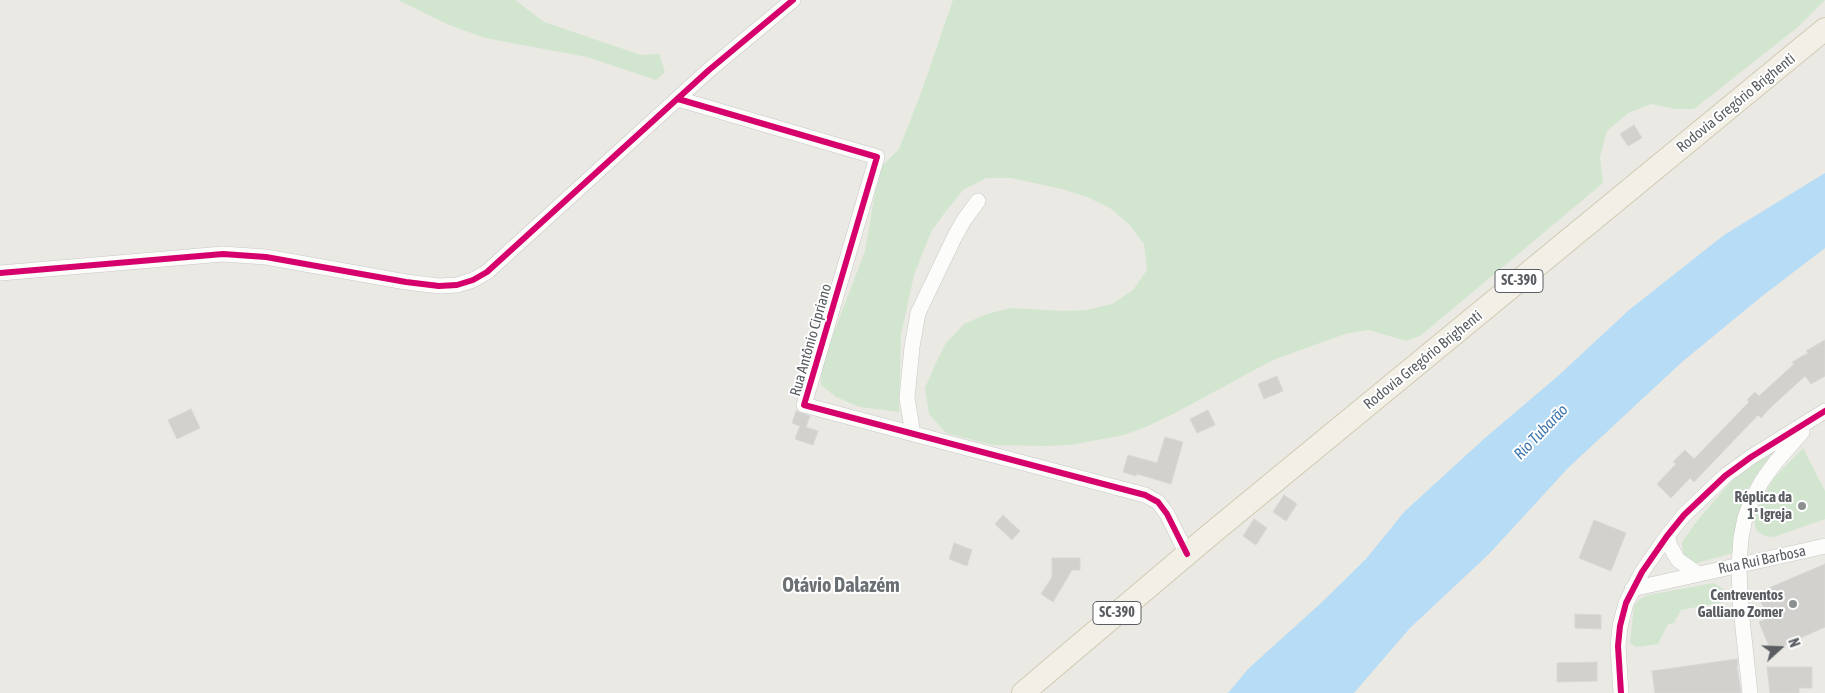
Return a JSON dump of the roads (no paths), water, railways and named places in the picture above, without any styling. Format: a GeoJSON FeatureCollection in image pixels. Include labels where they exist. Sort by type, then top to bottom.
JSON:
{"type":"FeatureCollection","features":[{"type":"Feature","properties":{"kind":"main road","name":"Rodovia Gregório Brighenti"},"geometry":{"type":"LineString","coordinates":[[1023,693],[1187,554],[1825,29]]}},
{"type":"Feature","properties":{"kind":"street"},"geometry":{"type":"LineString","coordinates":[[0,273],[223,254],[266,257],[438,286],[457,285],[473,280],[486,272],[716,64],[793,0]]}},
{"type":"Feature","properties":{"kind":"street","name":"Rua Antônio Cipriano"},"geometry":{"type":"LineString","coordinates":[[678,99],[877,157],[804,405],[1145,495],[1158,502],[1167,514],[1187,554]]}},
{"type":"Feature","properties":{"kind":"street"},"geometry":{"type":"LineString","coordinates":[[913,434],[907,398],[913,337],[918,313],[955,236],[978,201]]}},
{"type":"Feature","properties":{"kind":"street"},"geometry":{"type":"LineString","coordinates":[[1621,693],[1618,646],[1620,626],[1626,603],[1642,572],[1667,536],[1684,515],[1725,476],[1751,457],[1819,415]]}},
{"type":"Feature","properties":{"kind":"street"},"geometry":{"type":"LineString","coordinates":[[1750,693],[1741,617],[1739,565],[1745,518],[1751,501],[1775,463],[1819,415]]}},
{"type":"Feature","properties":{"kind":"street","name":"Rua Rui Barbosa"},"geometry":{"type":"LineString","coordinates":[[1667,536],[1673,553],[1678,560],[1698,574]]}},
{"type":"Feature","properties":{"kind":"street","name":"Rua Rui Barbosa"},"geometry":{"type":"LineString","coordinates":[[1632,589],[1825,546]]}},
{"type":"Feature","properties":{"kind":"water","name":"Rio Tubarão"},"geometry":{"type":"Polygon","coordinates":[[[1825,173],[1825,248],[1761,297],[1682,362],[1568,468],[1489,554],[1410,628],[1354,693],[1228,693],[1248,669],[1321,603],[1366,559],[1404,512],[1485,438],[1558,376],[1629,310],[1724,235],[1825,173]]]}},
{"type":"Feature","properties":{"kind":"place","name":"Réplica da 1ª Igreja"},"geometry":{"type":"Point","coordinates":[1802,506]}},
{"type":"Feature","properties":{"kind":"place","name":"Centreventos Galliano Zomer"},"geometry":{"type":"Point","coordinates":[1793,604]}},
{"type":"Feature","properties":{"kind":"district","name":"Otávio Dalazém"},"geometry":{"type":"Point","coordinates":[841,586]}}]}
